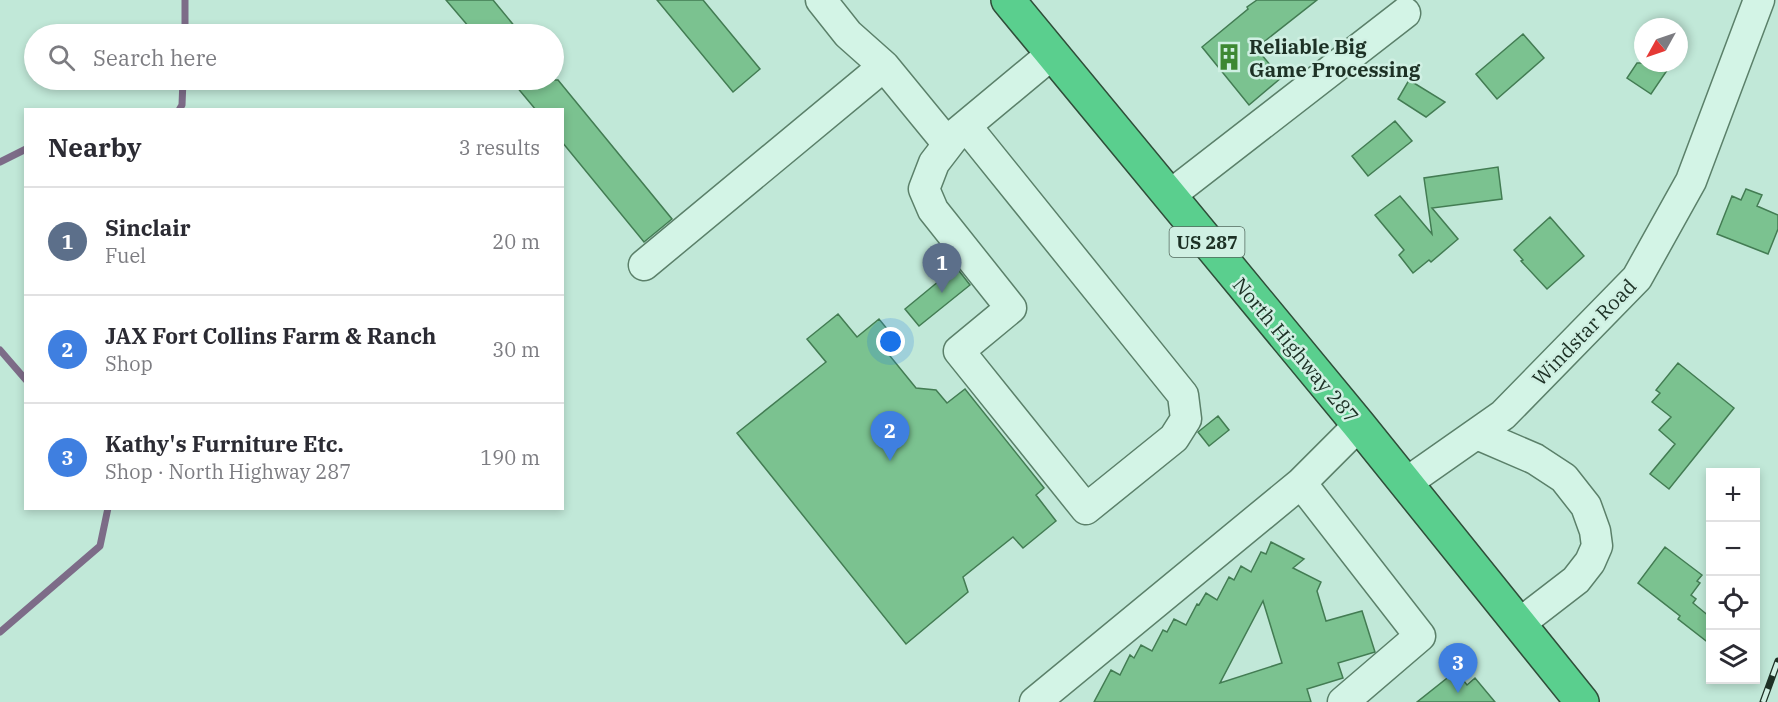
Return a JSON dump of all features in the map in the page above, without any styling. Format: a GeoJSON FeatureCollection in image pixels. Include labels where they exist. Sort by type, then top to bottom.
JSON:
{"type":"FeatureCollection","features":[{"type":"Feature","properties":{"kind":"highway","name":"North Highway 287"},"geometry":{"type":"LineString","coordinates":[[1008,0],[1359,425],[1582,702]]}},
{"type":"Feature","properties":{"kind":"street"},"geometry":{"type":"LineString","coordinates":[[821,0],[848,34],[957,135],[1183,395],[1186,418],[1174,438],[1086,508],[959,351],[1011,308],[933,210],[924,189],[933,163],[957,135],[1052,54]]}},
{"type":"Feature","properties":{"kind":"street","name":"Windstar Road"},"geometry":{"type":"LineString","coordinates":[[1406,483],[1503,415],[1637,278],[1691,181],[1758,1]]}},
{"type":"Feature","properties":{"kind":"street"},"geometry":{"type":"LineString","coordinates":[[1169,196],[1405,13]]}},
{"type":"Feature","properties":{"kind":"street"},"geometry":{"type":"LineString","coordinates":[[644,265],[884,66]]}},
{"type":"Feature","properties":{"kind":"street"},"geometry":{"type":"LineString","coordinates":[[1035,702],[1301,483],[1359,425]]}},
{"type":"Feature","properties":{"kind":"street"},"geometry":{"type":"LineString","coordinates":[[1477,434],[1536,459],[1564,478],[1586,506],[1595,531],[1597,546],[1590,562],[1575,580],[1519,624]]}},
{"type":"Feature","properties":{"kind":"street"},"geometry":{"type":"LineString","coordinates":[[1301,483],[1420,636],[1343,702]]}},
{"type":"Feature","properties":{"kind":"building"},"geometry":{"type":"Polygon","coordinates":[[[446,0],[493,0],[513,24],[466,24],[446,0]]]}},
{"type":"Feature","properties":{"kind":"building"},"geometry":{"type":"Polygon","coordinates":[[[657,0],[703,0],[760,69],[733,92],[657,0]]]}},
{"type":"Feature","properties":{"kind":"building","name":"Reliable Big Game Processing"},"geometry":{"type":"Polygon","coordinates":[[[1257,0],[1317,0],[1256,48],[1281,78],[1249,105],[1202,47],[1257,0]]]}},
{"type":"Feature","properties":{"kind":"building"},"geometry":{"type":"Polygon","coordinates":[[[1523,34],[1544,58],[1497,99],[1476,74],[1523,34]]]}},
{"type":"Feature","properties":{"kind":"building"},"geometry":{"type":"Polygon","coordinates":[[[1634,68],[1634,72],[1666,72],[1651,94],[1627,78],[1634,68]]]}},
{"type":"Feature","properties":{"kind":"building"},"geometry":{"type":"Polygon","coordinates":[[[1409,80],[1445,102],[1426,117],[1398,99],[1409,80]]]}},
{"type":"Feature","properties":{"kind":"building"},"geometry":{"type":"Polygon","coordinates":[[[564,87],[672,219],[644,242],[564,144],[564,108],[534,108],[519,90],[564,90],[564,87]]]}},
{"type":"Feature","properties":{"kind":"building"},"geometry":{"type":"Polygon","coordinates":[[[1395,121],[1412,141],[1368,176],[1352,156],[1395,121]]]}},
{"type":"Feature","properties":{"kind":"building"},"geometry":{"type":"Polygon","coordinates":[[[1498,167],[1502,199],[1432,208],[1458,239],[1431,262],[1429,260],[1413,273],[1399,255],[1404,250],[1375,215],[1400,196],[1432,234],[1424,178],[1498,167]]]}},
{"type":"Feature","properties":{"kind":"building"},"geometry":{"type":"Polygon","coordinates":[[[1746,189],[1762,195],[1757,206],[1778,215],[1778,229],[1768,254],[1717,234],[1732,196],[1741,200],[1746,189]]]}},
{"type":"Feature","properties":{"kind":"building"},"geometry":{"type":"Polygon","coordinates":[[[1550,217],[1584,256],[1547,289],[1514,250],[1550,217]]]}},
{"type":"Feature","properties":{"kind":"building"},"geometry":{"type":"Polygon","coordinates":[[[956,267],[970,285],[919,326],[905,309],[956,267]]]}},
{"type":"Feature","properties":{"kind":"building"},"geometry":{"type":"Polygon","coordinates":[[[838,314],[857,337],[879,319],[893,336],[881,345],[916,388],[936,390],[947,403],[965,389],[1044,488],[1036,495],[1056,521],[1023,548],[1013,537],[963,577],[968,592],[906,644],[737,433],[826,362],[807,339],[838,314]]]}},
{"type":"Feature","properties":{"kind":"building"},"geometry":{"type":"Polygon","coordinates":[[[1678,363],[1734,408],[1669,489],[1650,474],[1675,444],[1659,430],[1671,417],[1652,402],[1660,393],[1656,390],[1678,363]]]}},
{"type":"Feature","properties":{"kind":"building"},"geometry":{"type":"Polygon","coordinates":[[[1218,416],[1229,430],[1209,446],[1198,432],[1218,416]]]}},
{"type":"Feature","properties":{"kind":"building"},"geometry":{"type":"Polygon","coordinates":[[[1271,542],[1304,559],[1293,568],[1321,582],[1317,591],[1326,621],[1362,611],[1375,652],[1338,663],[1343,678],[1307,689],[1311,702],[1094,702],[1111,670],[1120,675],[1130,655],[1134,658],[1141,645],[1152,651],[1163,630],[1167,632],[1174,619],[1186,625],[1197,604],[1199,605],[1206,593],[1217,600],[1229,577],[1234,580],[1241,566],[1251,572],[1261,552],[1266,554],[1271,542]],[[1263,601],[1220,683],[1282,663],[1263,601]]]}},
{"type":"Feature","properties":{"kind":"building"},"geometry":{"type":"Polygon","coordinates":[[[1665,547],[1702,575],[1697,581],[1700,583],[1691,595],[1696,599],[1693,603],[1706,614],[1706,641],[1678,619],[1680,616],[1638,583],[1665,547]]]}},
{"type":"Feature","properties":{"kind":"building"},"geometry":{"type":"Polygon","coordinates":[[[1456,671],[1467,685],[1475,678],[1495,702],[1417,702],[1456,671]]]}},
{"type":"Feature","properties":{"kind":"waterway"},"geometry":{"type":"LineString","coordinates":[[185,0],[185,24]]}},
{"type":"Feature","properties":{"kind":"waterway"},"geometry":{"type":"LineString","coordinates":[[180,108],[183,90]]}},
{"type":"Feature","properties":{"kind":"waterway"},"geometry":{"type":"LineString","coordinates":[[0,162],[24,150]]}},
{"type":"Feature","properties":{"kind":"waterway"},"geometry":{"type":"LineString","coordinates":[[0,350],[24,378]]}},
{"type":"Feature","properties":{"kind":"waterway"},"geometry":{"type":"LineString","coordinates":[[0,632],[100,546],[108,510]]}},
{"type":"Feature","properties":{"kind":"railway"},"geometry":{"type":"LineString","coordinates":[[1763,702],[1778,661]]}},
{"type":"Feature","properties":{"kind":"place","name":"Reliable Big Game Processing"},"geometry":{"type":"Point","coordinates":[1229,57]}},
{"type":"Feature","properties":{"kind":"place","name":"Sinclair"},"geometry":{"type":"Point","coordinates":[942,293]}},
{"type":"Feature","properties":{"kind":"place","name":"JAX Fort Collins Farm & Ranch"},"geometry":{"type":"Point","coordinates":[890,461]}},
{"type":"Feature","properties":{"kind":"place","name":"Kathy's Furniture Etc."},"geometry":{"type":"Point","coordinates":[1458,693]}}]}
